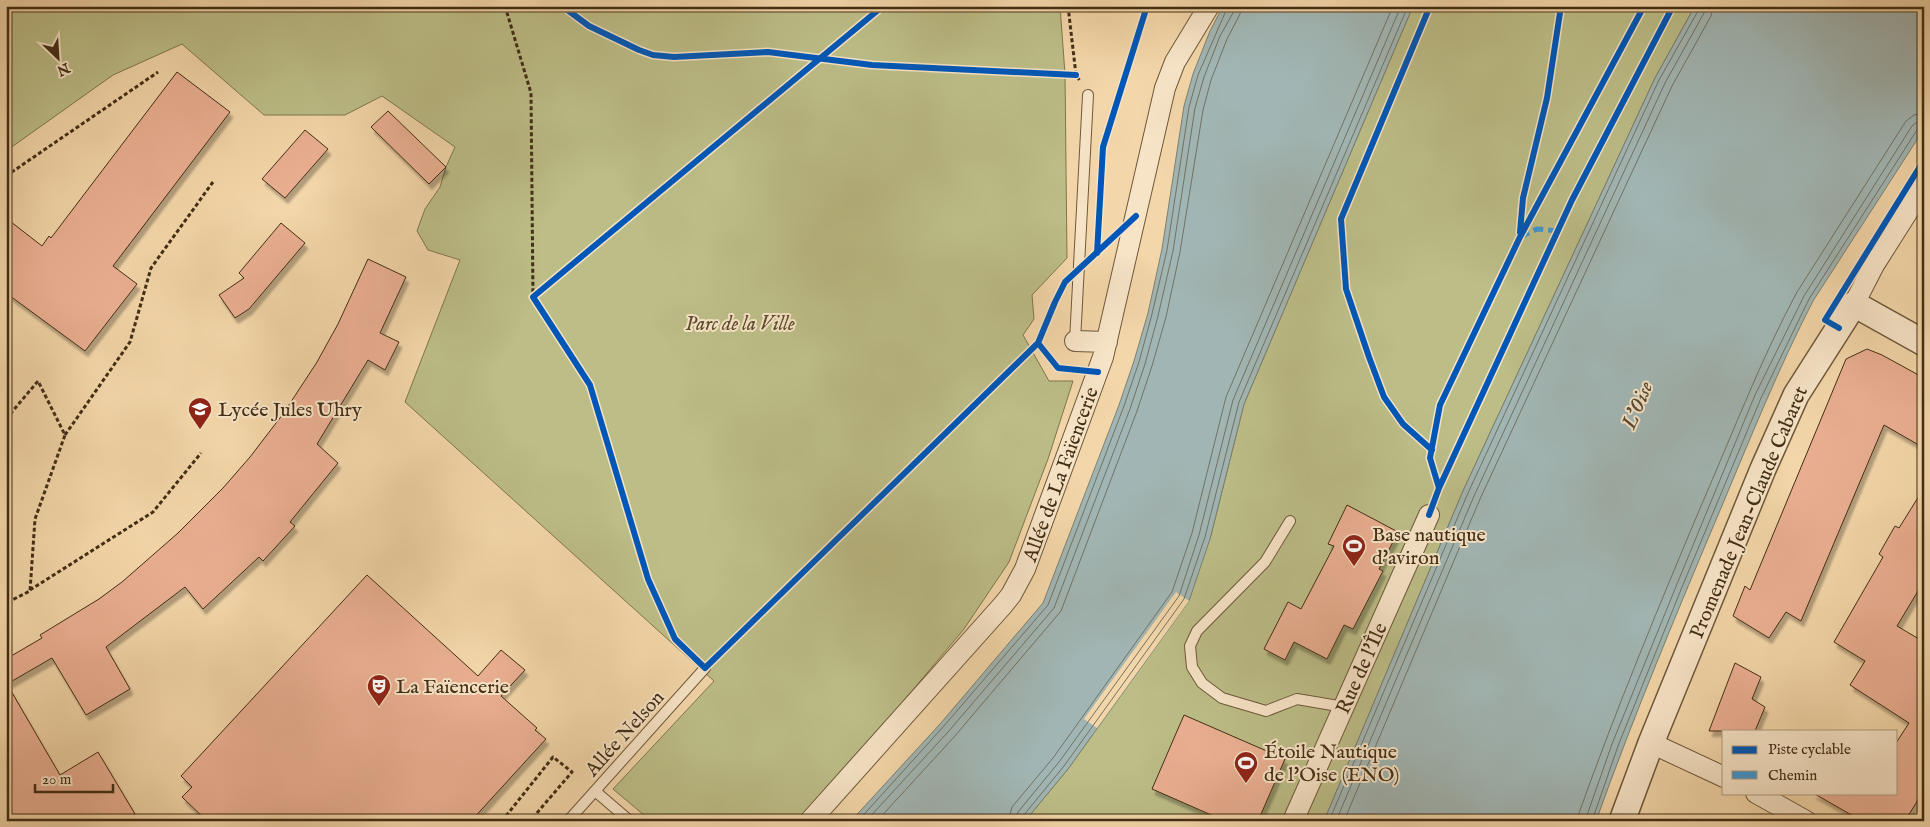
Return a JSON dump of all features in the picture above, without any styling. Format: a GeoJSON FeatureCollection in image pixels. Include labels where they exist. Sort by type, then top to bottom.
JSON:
{"type":"FeatureCollection","features":[{"type":"Feature","properties":{"kind":"street","name":"Allée de La Faïencerie"},"geometry":{"type":"LineString","coordinates":[[810,821],[1011,594],[1025,570],[1098,372],[1107,342],[1165,88],[1175,62],[1209,6]]}},
{"type":"Feature","properties":{"kind":"street","name":"Promenade Jean-Claude Cabaret"},"geometry":{"type":"LineString","coordinates":[[1622,821],[1651,743],[1763,469],[1796,395],[1854,304],[1874,265],[1924,186]]}},
{"type":"Feature","properties":{"kind":"street"},"geometry":{"type":"LineString","coordinates":[[1854,304],[1924,343]]}},
{"type":"Feature","properties":{"kind":"street"},"geometry":{"type":"LineString","coordinates":[[1074,341],[1107,342]]}},
{"type":"Feature","properties":{"kind":"street","name":"Rue de l'Île"},"geometry":{"type":"LineString","coordinates":[[1293,821],[1429,516]]}},
{"type":"Feature","properties":{"kind":"street"},"geometry":{"type":"LineString","coordinates":[[1651,743],[1722,776]]}},
{"type":"Feature","properties":{"kind":"street"},"geometry":{"type":"LineString","coordinates":[[1758,794],[1806,821]]}},
{"type":"Feature","properties":{"kind":"lane"},"geometry":{"type":"LineString","coordinates":[[1074,341],[1088,95]]}},
{"type":"Feature","properties":{"kind":"lane"},"geometry":{"type":"LineString","coordinates":[[1290,521],[1265,562],[1197,631],[1190,646],[1192,666],[1202,683],[1222,698],[1266,710],[1297,699],[1344,707]]}},
{"type":"Feature","properties":{"kind":"lane","name":"Allée Nelson"},"geometry":{"type":"LineString","coordinates":[[568,821],[705,668]]}},
{"type":"Feature","properties":{"kind":"lane"},"geometry":{"type":"LineString","coordinates":[[595,791],[630,821]]}},
{"type":"Feature","properties":{"kind":"path"},"geometry":{"type":"LineString","coordinates":[[505,6],[531,93],[533,297]]}},
{"type":"Feature","properties":{"kind":"path"},"geometry":{"type":"LineString","coordinates":[[1068,6],[1076,75],[1088,95]]}},
{"type":"Feature","properties":{"kind":"path"},"geometry":{"type":"LineString","coordinates":[[6,176],[158,72]]}},
{"type":"Feature","properties":{"kind":"path"},"geometry":{"type":"LineString","coordinates":[[30,591],[35,519],[65,435],[130,342],[151,268],[213,182]]}},
{"type":"Feature","properties":{"kind":"path"},"geometry":{"type":"LineString","coordinates":[[6,419],[38,382],[65,435]]}},
{"type":"Feature","properties":{"kind":"path"},"geometry":{"type":"LineString","coordinates":[[6,603],[30,591],[153,512],[201,453]]}},
{"type":"Feature","properties":{"kind":"path"},"geometry":{"type":"LineString","coordinates":[[502,821],[554,757],[572,772],[530,821]]}},
{"type":"Feature","properties":{"kind":"green space","name":"Parc de la Ville"},"geometry":{"type":"Polygon","coordinates":[[[6,6],[1060,6],[1065,74],[1067,258],[1032,295],[1034,319],[1023,335],[1049,381],[1073,381],[1048,459],[1009,562],[964,629],[843,773],[796,821],[651,821],[613,789],[714,681],[405,402],[460,260],[428,250],[417,231],[425,209],[440,187],[455,147],[382,96],[345,115],[264,115],[182,44],[113,75],[6,151],[6,6]]]}},
{"type":"Feature","properties":{"kind":"green space"},"geometry":{"type":"Polygon","coordinates":[[[1413,6],[1695,6],[1655,78],[1463,491],[1324,821],[1025,821],[1068,769],[1091,737],[1210,539],[1244,404],[1413,6]]]}},
{"type":"Feature","properties":{"kind":"water"},"geometry":{"type":"Polygon","coordinates":[[[1223,6],[1413,6],[1244,404],[1210,539],[1189,601],[1068,769],[1025,821],[851,821],[940,724],[1043,603],[1134,361],[1148,313],[1162,249],[1184,106],[1193,74],[1210,31],[1223,6]]]}},
{"type":"Feature","properties":{"kind":"water","name":"L'Oise"},"geometry":{"type":"Polygon","coordinates":[[[1695,6],[1924,6],[1924,129],[1813,301],[1788,352],[1672,625],[1625,742],[1596,821],[1324,821],[1463,491],[1655,78],[1695,6]]]}},
{"type":"Feature","properties":{"kind":"pier"},"geometry":{"type":"Polygon","coordinates":[[[1176,592],[1189,601],[1097,728],[1084,719],[1176,592]]]}},
{"type":"Feature","properties":{"kind":"building"},"geometry":{"type":"Polygon","coordinates":[[[177,72],[230,112],[113,266],[137,284],[85,351],[6,293],[6,218],[42,246],[49,236],[51,238],[177,72]]]}},
{"type":"Feature","properties":{"kind":"building"},"geometry":{"type":"Polygon","coordinates":[[[388,111],[446,167],[429,184],[371,127],[388,111]]]}},
{"type":"Feature","properties":{"kind":"building"},"geometry":{"type":"Polygon","coordinates":[[[305,130],[328,149],[285,198],[262,179],[305,130]]]}},
{"type":"Feature","properties":{"kind":"building"},"geometry":{"type":"Polygon","coordinates":[[[281,223],[305,243],[249,309],[235,318],[219,295],[244,278],[239,273],[281,223]]]}},
{"type":"Feature","properties":{"kind":"building"},"geometry":{"type":"Polygon","coordinates":[[[368,259],[406,277],[380,333],[399,342],[385,370],[368,360],[317,444],[338,463],[290,522],[295,526],[263,561],[259,557],[203,609],[185,587],[106,647],[130,689],[86,715],[52,658],[7,684],[60,775],[98,752],[135,814],[123,821],[6,821],[6,659],[42,638],[40,635],[99,599],[122,582],[178,533],[223,488],[283,414],[317,362],[338,324],[368,259]]]}},
{"type":"Feature","properties":{"kind":"building"},"geometry":{"type":"Polygon","coordinates":[[[1867,349],[1924,378],[1924,448],[1884,425],[1801,621],[1786,612],[1769,638],[1733,616],[1745,586],[1750,590],[1846,359],[1867,349]]]}},
{"type":"Feature","properties":{"kind":"building"},"geometry":{"type":"Polygon","coordinates":[[[1924,488],[1924,581],[1897,626],[1924,642],[1924,790],[1905,821],[1862,821],[1815,794],[1898,794],[1898,740],[1909,723],[1850,685],[1865,661],[1834,642],[1883,557],[1879,554],[1895,526],[1899,528],[1924,488]]]}},
{"type":"Feature","properties":{"kind":"building"},"geometry":{"type":"Polygon","coordinates":[[[1347,505],[1398,532],[1379,569],[1383,571],[1353,629],[1344,625],[1327,659],[1294,642],[1285,660],[1264,649],[1288,602],[1301,609],[1334,546],[1328,544],[1347,505]]]}},
{"type":"Feature","properties":{"kind":"building","name":"La Faïencerie"},"geometry":{"type":"Polygon","coordinates":[[[367,575],[478,676],[501,650],[525,670],[501,696],[537,728],[535,730],[546,739],[471,821],[207,821],[182,797],[192,787],[181,776],[367,575]]]}},
{"type":"Feature","properties":{"kind":"building"},"geometry":{"type":"Polygon","coordinates":[[[1735,663],[1761,677],[1752,699],[1765,707],[1755,730],[1709,731],[1735,663]]]}},
{"type":"Feature","properties":{"kind":"building"},"geometry":{"type":"Polygon","coordinates":[[[1184,715],[1285,759],[1258,821],[1225,821],[1152,789],[1184,715]]]}},
{"type":"Feature","properties":{"kind":"marked path"},"geometry":{"type":"LineString","coordinates":[[1520,237],[1537,229],[1558,231]]}},
{"type":"Feature","properties":{"kind":"cycle path"},"geometry":{"type":"LineString","coordinates":[[562,6],[589,26],[653,55],[674,57],[768,52],[872,65],[1076,75]]}},
{"type":"Feature","properties":{"kind":"cycle path"},"geometry":{"type":"LineString","coordinates":[[883,6],[533,297],[590,385],[648,579],[675,639],[705,668],[1038,343],[1065,282],[1136,216]]}},
{"type":"Feature","properties":{"kind":"cycle path"},"geometry":{"type":"LineString","coordinates":[[1097,253],[1103,147],[1147,6]]}},
{"type":"Feature","properties":{"kind":"cycle path"},"geometry":{"type":"LineString","coordinates":[[1430,6],[1341,219],[1346,289],[1384,397],[1403,424],[1432,450]]}},
{"type":"Feature","properties":{"kind":"cycle path"},"geometry":{"type":"LineString","coordinates":[[1520,232],[1523,198],[1547,98],[1561,6]]}},
{"type":"Feature","properties":{"kind":"cycle path"},"geometry":{"type":"LineString","coordinates":[[1429,515],[1439,488],[1430,458],[1440,405],[1520,237],[1644,6]]}},
{"type":"Feature","properties":{"kind":"cycle path"},"geometry":{"type":"LineString","coordinates":[[1439,488],[1572,200],[1673,6]]}},
{"type":"Feature","properties":{"kind":"cycle path"},"geometry":{"type":"LineString","coordinates":[[1839,328],[1825,320],[1924,160]]}},
{"type":"Feature","properties":{"kind":"cycle path"},"geometry":{"type":"LineString","coordinates":[[1038,343],[1058,368],[1098,372]]}},
{"type":"Feature","properties":{"kind":"place","name":"Lycée Jules Uhry"},"geometry":{"type":"Point","coordinates":[200,430]}},
{"type":"Feature","properties":{"kind":"place","name":"Base nautique d'aviron"},"geometry":{"type":"Point","coordinates":[1354,567]}},
{"type":"Feature","properties":{"kind":"place","name":"La Faïencerie"},"geometry":{"type":"Point","coordinates":[379,707]}},
{"type":"Feature","properties":{"kind":"place","name":"Étoile Nautique de l'Oise (ENO)"},"geometry":{"type":"Point","coordinates":[1246,784]}}]}
